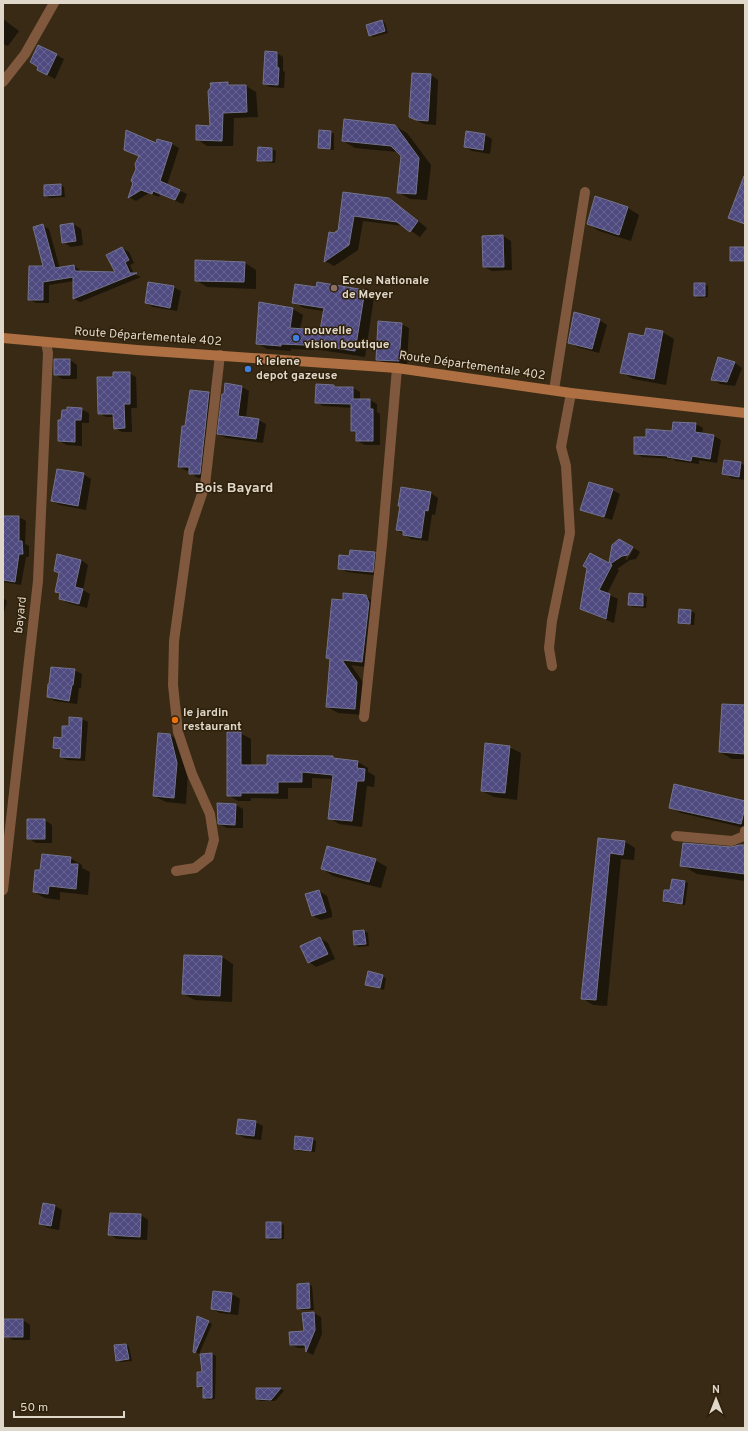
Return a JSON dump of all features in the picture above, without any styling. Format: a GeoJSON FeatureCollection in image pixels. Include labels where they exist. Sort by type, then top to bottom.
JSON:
{"type":"FeatureCollection","features":[{"type":"Feature","properties":{"kind":"main road","name":"Route Départementale 402"},"geometry":{"type":"LineString","coordinates":[[3,338],[397,368],[571,393],[745,412]]}},
{"type":"Feature","properties":{"kind":"street"},"geometry":{"type":"LineString","coordinates":[[3,82],[25,54],[54,3]]}},
{"type":"Feature","properties":{"kind":"street"},"geometry":{"type":"LineString","coordinates":[[554,390],[585,192]]}},
{"type":"Feature","properties":{"kind":"street","name":"bayard"},"geometry":{"type":"LineString","coordinates":[[3,890],[38,582],[48,353],[46,342]]}},
{"type":"Feature","properties":{"kind":"street"},"geometry":{"type":"LineString","coordinates":[[176,871],[196,868],[209,857],[214,840],[210,814],[192,774],[178,732],[173,685],[174,641],[189,532],[205,485],[220,355]]}},
{"type":"Feature","properties":{"kind":"street"},"geometry":{"type":"LineString","coordinates":[[364,717],[382,544],[397,368]]}},
{"type":"Feature","properties":{"kind":"street"},"geometry":{"type":"LineString","coordinates":[[552,666],[549,648],[570,533],[566,466],[561,447],[571,393]]}},
{"type":"Feature","properties":{"kind":"street"},"geometry":{"type":"LineString","coordinates":[[676,836],[732,841],[744,836],[745,831]]}},
{"type":"Feature","properties":{"kind":"building"},"geometry":{"type":"Polygon","coordinates":[[[382,20],[385,31],[369,36],[366,25],[382,20]]]}},
{"type":"Feature","properties":{"kind":"building"},"geometry":{"type":"Polygon","coordinates":[[[38,45],[57,54],[47,75],[37,70],[38,67],[30,62],[38,45]]]}},
{"type":"Feature","properties":{"kind":"building"},"geometry":{"type":"Polygon","coordinates":[[[265,51],[277,52],[277,67],[279,68],[278,85],[263,84],[265,51]]]}},
{"type":"Feature","properties":{"kind":"building"},"geometry":{"type":"Polygon","coordinates":[[[412,73],[431,74],[428,121],[416,120],[409,117],[412,73]]]}},
{"type":"Feature","properties":{"kind":"building"},"geometry":{"type":"Polygon","coordinates":[[[228,82],[228,85],[246,85],[247,112],[223,113],[222,141],[196,140],[196,125],[210,126],[208,91],[211,87],[210,83],[228,82]]]}},
{"type":"Feature","properties":{"kind":"building"},"geometry":{"type":"Polygon","coordinates":[[[344,119],[395,125],[419,158],[416,194],[397,193],[401,156],[391,146],[342,141],[344,119]]]}},
{"type":"Feature","properties":{"kind":"building"},"geometry":{"type":"Polygon","coordinates":[[[126,130],[156,143],[157,139],[172,143],[160,181],[180,190],[175,200],[153,191],[152,194],[141,190],[128,198],[133,183],[131,181],[136,169],[135,164],[139,156],[124,150],[126,130]]]}},
{"type":"Feature","properties":{"kind":"building"},"geometry":{"type":"Polygon","coordinates":[[[319,130],[331,131],[330,149],[318,148],[319,130]]]}},
{"type":"Feature","properties":{"kind":"building"},"geometry":{"type":"Polygon","coordinates":[[[466,131],[485,134],[483,150],[464,147],[466,131]]]}},
{"type":"Feature","properties":{"kind":"building"},"geometry":{"type":"Polygon","coordinates":[[[258,147],[272,148],[272,161],[257,161],[258,147]]]}},
{"type":"Feature","properties":{"kind":"building"},"geometry":{"type":"Polygon","coordinates":[[[745,176],[745,224],[728,218],[745,176]]]}},
{"type":"Feature","properties":{"kind":"building"},"geometry":{"type":"Polygon","coordinates":[[[61,184],[61,195],[44,196],[44,185],[61,184]]]}},
{"type":"Feature","properties":{"kind":"building"},"geometry":{"type":"Polygon","coordinates":[[[343,192],[389,198],[418,221],[410,232],[397,222],[354,216],[349,245],[324,262],[329,232],[335,233],[338,231],[343,192]]]}},
{"type":"Feature","properties":{"kind":"building"},"geometry":{"type":"Polygon","coordinates":[[[595,196],[628,207],[619,235],[587,224],[595,196]]]}},
{"type":"Feature","properties":{"kind":"building"},"geometry":{"type":"Polygon","coordinates":[[[73,223],[76,241],[62,243],[60,225],[73,223]]]}},
{"type":"Feature","properties":{"kind":"building"},"geometry":{"type":"Polygon","coordinates":[[[43,224],[55,268],[74,265],[75,271],[115,272],[106,255],[122,247],[129,260],[125,262],[130,273],[137,273],[73,299],[73,277],[43,282],[43,300],[28,300],[29,266],[43,266],[33,227],[43,224]]]}},
{"type":"Feature","properties":{"kind":"building"},"geometry":{"type":"Polygon","coordinates":[[[503,235],[504,267],[483,267],[482,236],[503,235]]]}},
{"type":"Feature","properties":{"kind":"building"},"geometry":{"type":"Polygon","coordinates":[[[730,247],[745,247],[745,261],[730,261],[730,247]]]}},
{"type":"Feature","properties":{"kind":"building"},"geometry":{"type":"Polygon","coordinates":[[[195,260],[245,262],[244,282],[195,281],[195,260]]]}},
{"type":"Feature","properties":{"kind":"building"},"geometry":{"type":"Polygon","coordinates":[[[148,282],[174,286],[170,308],[145,303],[148,282]]]}},
{"type":"Feature","properties":{"kind":"building"},"geometry":{"type":"Polygon","coordinates":[[[317,282],[365,290],[355,351],[304,343],[304,345],[281,344],[281,346],[256,344],[259,302],[293,308],[290,328],[320,330],[324,308],[292,303],[295,284],[316,287],[317,282]]]}},
{"type":"Feature","properties":{"kind":"building"},"geometry":{"type":"Polygon","coordinates":[[[694,283],[705,283],[705,296],[694,296],[694,283]]]}},
{"type":"Feature","properties":{"kind":"building"},"geometry":{"type":"Polygon","coordinates":[[[574,312],[600,319],[592,349],[568,343],[574,312]]]}},
{"type":"Feature","properties":{"kind":"building"},"geometry":{"type":"Polygon","coordinates":[[[378,321],[402,323],[399,361],[376,360],[378,321]]]}},
{"type":"Feature","properties":{"kind":"building"},"geometry":{"type":"Polygon","coordinates":[[[646,328],[663,331],[654,379],[620,373],[629,333],[644,336],[646,328]]]}},
{"type":"Feature","properties":{"kind":"building"},"geometry":{"type":"Polygon","coordinates":[[[718,357],[735,362],[727,382],[711,380],[718,357]]]}},
{"type":"Feature","properties":{"kind":"building"},"geometry":{"type":"Polygon","coordinates":[[[54,359],[70,359],[70,375],[54,375],[54,359]]]}},
{"type":"Feature","properties":{"kind":"building"},"geometry":{"type":"Polygon","coordinates":[[[113,372],[130,372],[130,404],[124,404],[125,428],[114,429],[113,414],[98,414],[97,377],[113,377],[113,372]]]}},
{"type":"Feature","properties":{"kind":"building"},"geometry":{"type":"Polygon","coordinates":[[[225,383],[242,386],[238,416],[259,419],[256,439],[217,434],[222,394],[224,394],[225,383]]]}},
{"type":"Feature","properties":{"kind":"building"},"geometry":{"type":"Polygon","coordinates":[[[316,384],[334,385],[334,387],[353,387],[353,399],[370,399],[370,409],[373,409],[373,441],[356,441],[356,431],[351,431],[351,404],[315,403],[316,384]]]}},
{"type":"Feature","properties":{"kind":"building"},"geometry":{"type":"Polygon","coordinates":[[[190,390],[209,392],[200,474],[189,474],[189,467],[178,467],[182,426],[185,426],[190,390]]]}},
{"type":"Feature","properties":{"kind":"building"},"geometry":{"type":"Polygon","coordinates":[[[67,407],[82,408],[81,420],[75,420],[75,442],[58,441],[58,420],[61,420],[62,410],[67,410],[67,407]]]}},
{"type":"Feature","properties":{"kind":"building"},"geometry":{"type":"Polygon","coordinates":[[[673,422],[696,423],[695,432],[714,435],[710,459],[692,456],[691,461],[667,457],[668,456],[634,454],[634,437],[646,437],[646,429],[672,431],[673,422]]]}},
{"type":"Feature","properties":{"kind":"building"},"geometry":{"type":"Polygon","coordinates":[[[724,460],[741,462],[739,477],[722,474],[724,460]]]}},
{"type":"Feature","properties":{"kind":"building"},"geometry":{"type":"Polygon","coordinates":[[[57,469],[84,473],[78,506],[51,501],[57,469]]]}},
{"type":"Feature","properties":{"kind":"building"},"geometry":{"type":"Polygon","coordinates":[[[589,482],[613,489],[604,517],[580,510],[589,482]]]}},
{"type":"Feature","properties":{"kind":"building"},"geometry":{"type":"Polygon","coordinates":[[[401,487],[431,492],[428,511],[425,510],[421,538],[403,535],[403,531],[396,530],[400,506],[398,506],[401,487]]]}},
{"type":"Feature","properties":{"kind":"building"},"geometry":{"type":"Polygon","coordinates":[[[3,516],[19,516],[19,541],[22,541],[23,554],[19,554],[15,582],[3,580],[3,516]]]}},
{"type":"Feature","properties":{"kind":"building"},"geometry":{"type":"Polygon","coordinates":[[[619,539],[633,547],[628,555],[622,556],[610,564],[612,565],[599,590],[610,594],[606,619],[580,609],[587,568],[583,566],[590,553],[609,563],[612,545],[619,539]]]}},
{"type":"Feature","properties":{"kind":"building"},"geometry":{"type":"Polygon","coordinates":[[[350,550],[375,552],[373,572],[338,569],[339,555],[349,556],[350,550]]]}},
{"type":"Feature","properties":{"kind":"building"},"geometry":{"type":"Polygon","coordinates":[[[57,554],[81,560],[75,587],[83,589],[79,604],[59,599],[60,593],[55,592],[59,573],[54,571],[57,554]]]}},
{"type":"Feature","properties":{"kind":"building"},"geometry":{"type":"Polygon","coordinates":[[[343,593],[366,595],[369,603],[362,662],[342,660],[357,682],[355,709],[326,707],[330,659],[326,658],[332,599],[343,600],[343,593]]]}},
{"type":"Feature","properties":{"kind":"building"},"geometry":{"type":"Polygon","coordinates":[[[629,593],[643,594],[643,606],[628,605],[629,593]]]}},
{"type":"Feature","properties":{"kind":"building"},"geometry":{"type":"Polygon","coordinates":[[[679,609],[691,610],[690,624],[678,623],[679,609]]]}},
{"type":"Feature","properties":{"kind":"building"},"geometry":{"type":"Polygon","coordinates":[[[51,667],[75,669],[69,701],[47,697],[51,667]]]}},
{"type":"Feature","properties":{"kind":"building"},"geometry":{"type":"Polygon","coordinates":[[[722,704],[745,705],[745,754],[719,752],[722,704]]]}},
{"type":"Feature","properties":{"kind":"building"},"geometry":{"type":"Polygon","coordinates":[[[69,717],[82,718],[80,758],[60,757],[61,749],[53,748],[54,737],[62,738],[62,726],[69,726],[69,717]]]}},
{"type":"Feature","properties":{"kind":"building"},"geometry":{"type":"Polygon","coordinates":[[[227,732],[241,732],[241,765],[267,765],[267,755],[333,756],[333,758],[358,761],[357,768],[365,769],[364,781],[357,781],[352,821],[328,819],[333,775],[302,772],[302,782],[278,782],[278,793],[241,793],[241,796],[227,796],[227,732]]]}},
{"type":"Feature","properties":{"kind":"building"},"geometry":{"type":"Polygon","coordinates":[[[158,733],[170,734],[177,763],[174,798],[153,796],[158,733]]]}},
{"type":"Feature","properties":{"kind":"building"},"geometry":{"type":"Polygon","coordinates":[[[485,743],[510,746],[505,793],[481,791],[485,743]]]}},
{"type":"Feature","properties":{"kind":"building"},"geometry":{"type":"Polygon","coordinates":[[[674,784],[745,801],[741,824],[669,808],[674,784]]]}},
{"type":"Feature","properties":{"kind":"building"},"geometry":{"type":"Polygon","coordinates":[[[217,803],[236,804],[235,825],[218,824],[217,803]]]}},
{"type":"Feature","properties":{"kind":"building"},"geometry":{"type":"Polygon","coordinates":[[[27,819],[45,819],[45,839],[27,839],[27,819]]]}},
{"type":"Feature","properties":{"kind":"building"},"geometry":{"type":"Polygon","coordinates":[[[598,838],[625,841],[623,855],[610,853],[596,1000],[581,999],[598,838]]]}},
{"type":"Feature","properties":{"kind":"building"},"geometry":{"type":"Polygon","coordinates":[[[683,843],[731,847],[745,845],[745,874],[680,866],[683,843]]]}},
{"type":"Feature","properties":{"kind":"building"},"geometry":{"type":"Polygon","coordinates":[[[327,846],[376,859],[369,882],[321,869],[327,846]]]}},
{"type":"Feature","properties":{"kind":"building"},"geometry":{"type":"Polygon","coordinates":[[[42,854],[71,857],[70,864],[78,864],[76,889],[49,886],[48,894],[33,892],[35,870],[40,870],[42,854]]]}},
{"type":"Feature","properties":{"kind":"building"},"geometry":{"type":"Polygon","coordinates":[[[672,879],[685,881],[682,904],[663,901],[664,890],[670,890],[672,879]]]}},
{"type":"Feature","properties":{"kind":"building"},"geometry":{"type":"Polygon","coordinates":[[[319,890],[326,912],[312,916],[305,894],[319,890]]]}},
{"type":"Feature","properties":{"kind":"building"},"geometry":{"type":"Polygon","coordinates":[[[364,930],[366,944],[354,945],[353,931],[364,930]]]}},
{"type":"Feature","properties":{"kind":"building"},"geometry":{"type":"Polygon","coordinates":[[[320,937],[328,954],[308,963],[300,946],[320,937]]]}},
{"type":"Feature","properties":{"kind":"building"},"geometry":{"type":"Polygon","coordinates":[[[184,955],[222,956],[220,996],[182,994],[184,955]]]}},
{"type":"Feature","properties":{"kind":"building"},"geometry":{"type":"Polygon","coordinates":[[[368,971],[383,975],[380,988],[365,985],[368,971]]]}},
{"type":"Feature","properties":{"kind":"building"},"geometry":{"type":"Polygon","coordinates":[[[238,1119],[256,1121],[254,1136],[236,1134],[238,1119]]]}},
{"type":"Feature","properties":{"kind":"building"},"geometry":{"type":"Polygon","coordinates":[[[295,1136],[313,1138],[311,1151],[294,1149],[295,1136]]]}},
{"type":"Feature","properties":{"kind":"building"},"geometry":{"type":"Polygon","coordinates":[[[43,1203],[55,1205],[51,1226],[39,1224],[43,1203]]]}},
{"type":"Feature","properties":{"kind":"building"},"geometry":{"type":"Polygon","coordinates":[[[110,1213],[141,1214],[140,1237],[108,1235],[110,1213]]]}},
{"type":"Feature","properties":{"kind":"building"},"geometry":{"type":"Polygon","coordinates":[[[266,1222],[281,1222],[281,1238],[266,1238],[266,1222]]]}},
{"type":"Feature","properties":{"kind":"building"},"geometry":{"type":"Polygon","coordinates":[[[309,1283],[310,1308],[297,1309],[297,1284],[309,1283]]]}},
{"type":"Feature","properties":{"kind":"building"},"geometry":{"type":"Polygon","coordinates":[[[213,1291],[232,1293],[230,1312],[211,1309],[213,1291]]]}},
{"type":"Feature","properties":{"kind":"building"},"geometry":{"type":"Polygon","coordinates":[[[314,1312],[315,1330],[306,1352],[305,1345],[290,1345],[289,1332],[304,1331],[302,1313],[314,1312]]]}},
{"type":"Feature","properties":{"kind":"building"},"geometry":{"type":"Polygon","coordinates":[[[197,1316],[209,1321],[195,1353],[193,1352],[197,1316]]]}},
{"type":"Feature","properties":{"kind":"building"},"geometry":{"type":"Polygon","coordinates":[[[4,1319],[23,1319],[23,1337],[4,1337],[4,1319]]]}},
{"type":"Feature","properties":{"kind":"building"},"geometry":{"type":"Polygon","coordinates":[[[126,1344],[129,1359],[116,1361],[114,1345],[126,1344]]]}},
{"type":"Feature","properties":{"kind":"building"},"geometry":{"type":"Polygon","coordinates":[[[212,1353],[212,1398],[203,1398],[203,1386],[197,1387],[197,1372],[202,1372],[200,1354],[212,1353]]]}},
{"type":"Feature","properties":{"kind":"building"},"geometry":{"type":"Polygon","coordinates":[[[256,1388],[281,1388],[271,1400],[256,1399],[256,1388]]]}},
{"type":"Feature","properties":{"kind":"place","name":"Ecole Nationale de Meyer"},"geometry":{"type":"Point","coordinates":[334,288]}},
{"type":"Feature","properties":{"kind":"place","name":"nouvelle vision boutique"},"geometry":{"type":"Point","coordinates":[296,338]}},
{"type":"Feature","properties":{"kind":"place","name":"k lelene depot gazeuse"},"geometry":{"type":"Point","coordinates":[248,369]}},
{"type":"Feature","properties":{"kind":"place","name":"le jardin restaurant"},"geometry":{"type":"Point","coordinates":[175,720]}},
{"type":"Feature","properties":{"kind":"district","name":"Bois Bayard"},"geometry":{"type":"Point","coordinates":[234,488]}}]}
